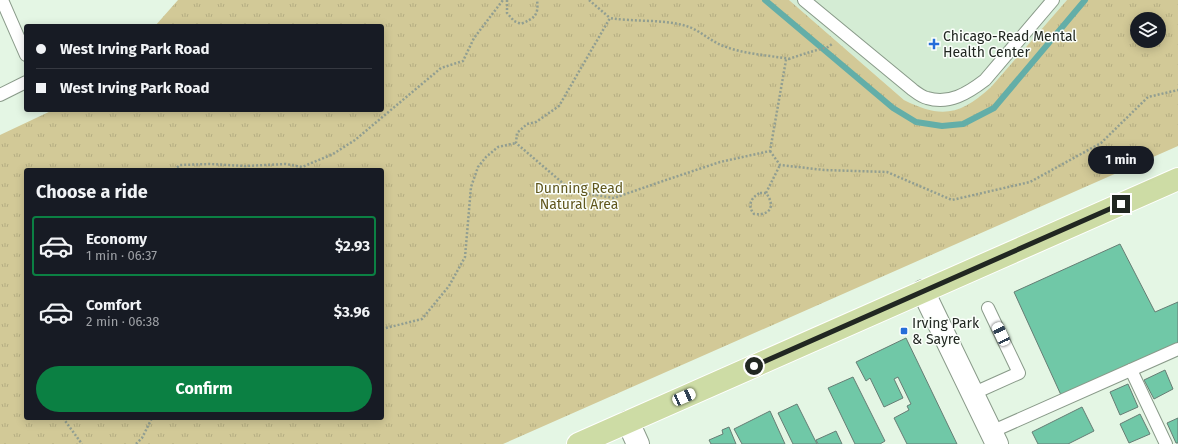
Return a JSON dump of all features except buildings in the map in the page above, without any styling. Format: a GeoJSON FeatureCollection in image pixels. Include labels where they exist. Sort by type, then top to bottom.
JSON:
{"type":"FeatureCollection","features":[{"type":"Feature","properties":{"kind":"main road"},"geometry":{"type":"LineString","coordinates":[[578,444],[1178,179]]}},
{"type":"Feature","properties":{"kind":"street"},"geometry":{"type":"LineString","coordinates":[[923,291],[994,438]]}},
{"type":"Feature","properties":{"kind":"street"},"geometry":{"type":"LineString","coordinates":[[628,422],[638,444]]}},
{"type":"Feature","properties":{"kind":"lane"},"geometry":{"type":"LineString","coordinates":[[2,0],[24,50]]}},
{"type":"Feature","properties":{"kind":"lane"},"geometry":{"type":"LineString","coordinates":[[804,0],[913,90],[926,98],[944,100],[958,97],[972,90],[985,80],[1053,0]]}},
{"type":"Feature","properties":{"kind":"lane"},"geometry":{"type":"LineString","coordinates":[[0,95],[24,83]]}},
{"type":"Feature","properties":{"kind":"lane"},"geometry":{"type":"LineString","coordinates":[[972,394],[1019,373],[988,308]]}},
{"type":"Feature","properties":{"kind":"lane"},"geometry":{"type":"LineString","coordinates":[[994,438],[1131,370],[1178,349]]}},
{"type":"Feature","properties":{"kind":"lane"},"geometry":{"type":"LineString","coordinates":[[1131,370],[1166,444]]}},
{"type":"Feature","properties":{"kind":"path"},"geometry":{"type":"LineString","coordinates":[[176,168],[180,165],[210,164],[267,166],[286,164],[302,167],[333,154],[355,140],[441,68],[463,61],[474,38],[503,0]]}},
{"type":"Feature","properties":{"kind":"path"},"geometry":{"type":"LineString","coordinates":[[507,0],[507,13],[514,21],[521,24],[534,17],[537,12],[536,0]]}},
{"type":"Feature","properties":{"kind":"path"},"geometry":{"type":"LineString","coordinates":[[590,0],[610,18],[625,21],[665,23],[686,26],[721,45],[747,52],[790,59]]}},
{"type":"Feature","properties":{"kind":"path"},"geometry":{"type":"LineString","coordinates":[[516,143],[518,133],[527,124],[536,122],[559,106],[610,18]]}},
{"type":"Feature","properties":{"kind":"path"},"geometry":{"type":"LineString","coordinates":[[828,47],[807,52],[786,60],[770,151],[780,165],[824,170],[887,172],[952,200],[1030,182],[1101,143],[1148,97],[1178,90]]}},
{"type":"Feature","properties":{"kind":"path"},"geometry":{"type":"LineString","coordinates":[[516,143],[572,191],[614,198],[720,162],[770,151]]}},
{"type":"Feature","properties":{"kind":"path"},"geometry":{"type":"LineString","coordinates":[[384,328],[422,319],[449,286],[465,257],[471,187],[478,167],[486,157],[498,147],[516,143]]}},
{"type":"Feature","properties":{"kind":"path"},"geometry":{"type":"LineString","coordinates":[[766,193],[780,165]]}},
{"type":"Feature","properties":{"kind":"path"},"geometry":{"type":"LineString","coordinates":[[760,193],[766,193],[771,206],[769,210],[759,215],[754,214],[751,211],[751,199],[760,193]]}},
{"type":"Feature","properties":{"kind":"path"},"geometry":{"type":"LineString","coordinates":[[64,420],[82,444]]}},
{"type":"Feature","properties":{"kind":"path"},"geometry":{"type":"LineString","coordinates":[[136,444],[142,438],[151,420]]}},
{"type":"Feature","properties":{"kind":"shaded area","name":"Chicago-Read Mental Health Center"},"geometry":{"type":"Polygon","coordinates":[[[789,0],[1067,0],[978,100],[964,108],[950,112],[937,112],[920,108],[904,100],[789,0]]]}},
{"type":"Feature","properties":{"kind":"green space","name":"Dunning Read Natural Area"},"geometry":{"type":"Polygon","coordinates":[[[178,0],[789,0],[904,100],[929,110],[940,112],[950,111],[970,104],[991,87],[1067,0],[1178,0],[1178,146],[503,444],[0,444],[0,135],[49,112],[384,112],[384,24],[157,24],[178,0]]]}},
{"type":"Feature","properties":{"kind":"waterway"},"geometry":{"type":"LineString","coordinates":[[765,0],[893,108],[916,122],[942,126],[963,124],[994,108],[1085,0]]}},
{"type":"Feature","properties":{"kind":"place","name":"Chicago-Read Mental Health Center"},"geometry":{"type":"Point","coordinates":[934,44]}},
{"type":"Feature","properties":{"kind":"place","name":"Irving Park & Sayre"},"geometry":{"type":"Point","coordinates":[904,331]}},
{"type":"Feature","properties":{"kind":"route"},"geometry":{"type":"LineString","coordinates":[[754,366],[1121,204]]}}]}
